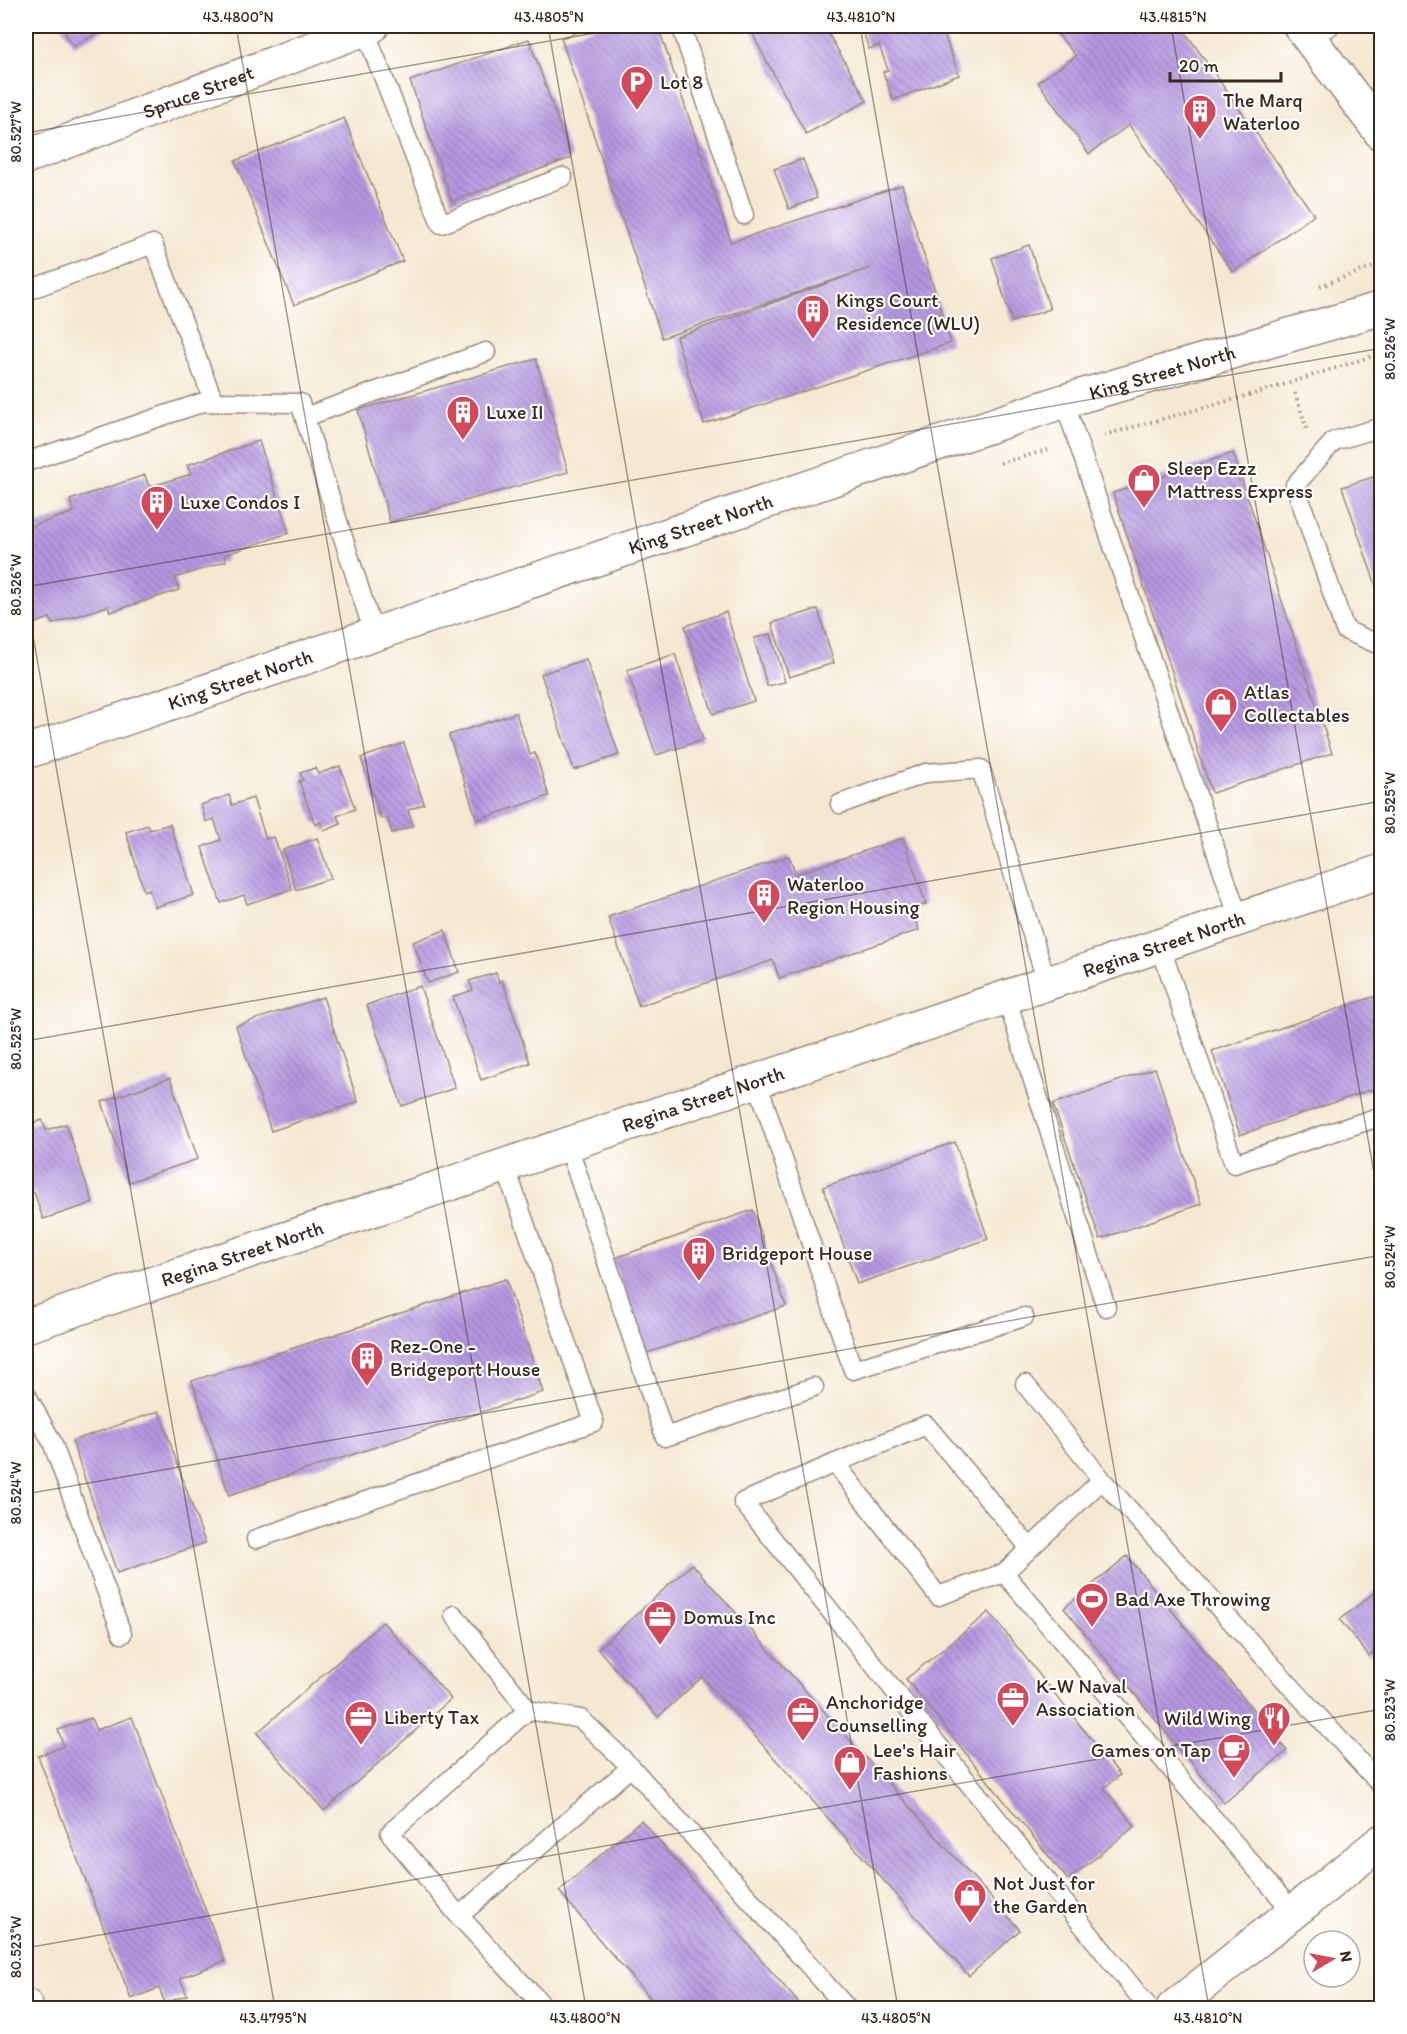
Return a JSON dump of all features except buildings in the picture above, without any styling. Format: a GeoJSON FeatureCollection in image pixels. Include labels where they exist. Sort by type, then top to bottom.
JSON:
{"type":"FeatureCollection","features":[{"type":"Feature","properties":{"kind":"main road","name":"Spruce Street"},"geometry":{"type":"LineString","coordinates":[[26,157],[368,27]]}},
{"type":"Feature","properties":{"kind":"main road"},"geometry":{"type":"LineString","coordinates":[[1313,29],[1382,134]]}},
{"type":"Feature","properties":{"kind":"main road","name":"King Street North"},"geometry":{"type":"LineString","coordinates":[[26,752],[1064,401],[1382,308]]}},
{"type":"Feature","properties":{"kind":"main road","name":"Regina Street North"},"geometry":{"type":"LineString","coordinates":[[26,1326],[1382,871]]}},
{"type":"Feature","properties":{"kind":"main road"},"geometry":{"type":"LineString","coordinates":[[1173,2008],[1382,1840]]}},
{"type":"Feature","properties":{"kind":"lane"},"geometry":{"type":"LineString","coordinates":[[681,26],[744,215]]}},
{"type":"Feature","properties":{"kind":"lane"},"geometry":{"type":"LineString","coordinates":[[368,27],[441,224],[563,177]]}},
{"type":"Feature","properties":{"kind":"lane"},"geometry":{"type":"LineString","coordinates":[[26,291],[153,244],[214,402]]}},
{"type":"Feature","properties":{"kind":"lane"},"geometry":{"type":"LineString","coordinates":[[305,417],[486,352]]}},
{"type":"Feature","properties":{"kind":"lane"},"geometry":{"type":"LineString","coordinates":[[1064,401],[1239,919]]}},
{"type":"Feature","properties":{"kind":"lane"},"geometry":{"type":"LineString","coordinates":[[26,462],[204,402],[300,403],[374,634]]}},
{"type":"Feature","properties":{"kind":"lane"},"geometry":{"type":"LineString","coordinates":[[1382,427],[1334,441],[1295,485],[1345,630],[1382,646]]}},
{"type":"Feature","properties":{"kind":"lane"},"geometry":{"type":"LineString","coordinates":[[840,804],[926,773],[981,769],[1047,984]]}},
{"type":"Feature","properties":{"kind":"lane"},"geometry":{"type":"LineString","coordinates":[[1160,945],[1234,1164],[1382,1116]]}},
{"type":"Feature","properties":{"kind":"lane"},"geometry":{"type":"LineString","coordinates":[[1006,997],[1106,1306]]}},
{"type":"Feature","properties":{"kind":"lane"},"geometry":{"type":"LineString","coordinates":[[757,1081],[853,1370],[1024,1317]]}},
{"type":"Feature","properties":{"kind":"lane"},"geometry":{"type":"LineString","coordinates":[[568,1145],[665,1437],[814,1387]]}},
{"type":"Feature","properties":{"kind":"lane"},"geometry":{"type":"LineString","coordinates":[[256,1539],[594,1422],[506,1166]]}},
{"type":"Feature","properties":{"kind":"lane"},"geometry":{"type":"LineString","coordinates":[[1024,1384],[1102,1480],[1382,1786]]}},
{"type":"Feature","properties":{"kind":"lane"},"geometry":{"type":"LineString","coordinates":[[26,1394],[52,1442],[122,1634]]}},
{"type":"Feature","properties":{"kind":"lane"},"geometry":{"type":"LineString","coordinates":[[1030,1548],[926,1425],[743,1502],[1149,2008]]}},
{"type":"Feature","properties":{"kind":"lane"},"geometry":{"type":"LineString","coordinates":[[835,1463],[938,1596],[1004,1573],[1102,1480]]}},
{"type":"Feature","properties":{"kind":"lane"},"geometry":{"type":"LineString","coordinates":[[1004,1573],[1293,1912]]}},
{"type":"Feature","properties":{"kind":"lane"},"geometry":{"type":"LineString","coordinates":[[454,1615],[528,1710],[580,1719],[631,1767],[847,2008]]}},
{"type":"Feature","properties":{"kind":"lane"},"geometry":{"type":"LineString","coordinates":[[528,1710],[390,1833],[459,1916],[545,2008]]}},
{"type":"Feature","properties":{"kind":"lane"},"geometry":{"type":"LineString","coordinates":[[459,1916],[631,1767]]}},
{"type":"Feature","properties":{"kind":"path"},"geometry":{"type":"LineString","coordinates":[[1295,393],[1309,437],[1323,452]]}},
{"type":"Feature","properties":{"kind":"place","name":"Lot 8"},"geometry":{"type":"Point","coordinates":[637,111]}},
{"type":"Feature","properties":{"kind":"place","name":"The Marq Waterloo"},"geometry":{"type":"Point","coordinates":[1200,140]}},
{"type":"Feature","properties":{"kind":"place","name":"Kings Court Residence (WLU)"},"geometry":{"type":"Point","coordinates":[813,340]}},
{"type":"Feature","properties":{"kind":"place","name":"Luxe II"},"geometry":{"type":"Point","coordinates":[463,441]}},
{"type":"Feature","properties":{"kind":"place","name":"Sleep Ezzz Mattress Express"},"geometry":{"type":"Point","coordinates":[1144,509]}},
{"type":"Feature","properties":{"kind":"place","name":"Luxe Condos I"},"geometry":{"type":"Point","coordinates":[157,531]}},
{"type":"Feature","properties":{"kind":"place","name":"Atlas Collectables"},"geometry":{"type":"Point","coordinates":[1221,733]}},
{"type":"Feature","properties":{"kind":"place","name":"Waterloo Region Housing"},"geometry":{"type":"Point","coordinates":[764,924]}},
{"type":"Feature","properties":{"kind":"place","name":"Bridgeport House"},"geometry":{"type":"Point","coordinates":[699,1282]}},
{"type":"Feature","properties":{"kind":"place","name":"Rez-One - Bridgeport House"},"geometry":{"type":"Point","coordinates":[367,1387]}},
{"type":"Feature","properties":{"kind":"place","name":"Bad Axe Throwing"},"geometry":{"type":"Point","coordinates":[1092,1628]}},
{"type":"Feature","properties":{"kind":"place","name":"Domus Inc"},"geometry":{"type":"Point","coordinates":[660,1646]}},
{"type":"Feature","properties":{"kind":"place","name":"K-W Naval Association"},"geometry":{"type":"Point","coordinates":[1013,1727]}},
{"type":"Feature","properties":{"kind":"place","name":"Anchoridge Counselling"},"geometry":{"type":"Point","coordinates":[803,1742]}},
{"type":"Feature","properties":{"kind":"place","name":"Liberty Tax"},"geometry":{"type":"Point","coordinates":[361,1746]}},
{"type":"Feature","properties":{"kind":"place","name":"Wild Wing"},"geometry":{"type":"Point","coordinates":[1274,1747]}},
{"type":"Feature","properties":{"kind":"place","name":"Games on Tap"},"geometry":{"type":"Point","coordinates":[1234,1779]}},
{"type":"Feature","properties":{"kind":"place","name":"Lee's Hair Fashions"},"geometry":{"type":"Point","coordinates":[850,1791]}},
{"type":"Feature","properties":{"kind":"place","name":"Not Just for the Garden"},"geometry":{"type":"Point","coordinates":[970,1924]}}]}
